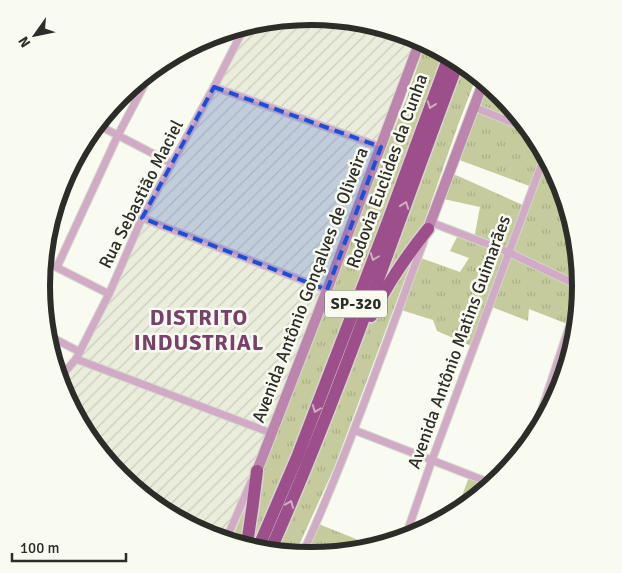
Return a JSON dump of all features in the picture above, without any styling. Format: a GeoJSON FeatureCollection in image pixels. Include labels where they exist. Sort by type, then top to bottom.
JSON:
{"type":"FeatureCollection","features":[{"type":"Feature","properties":{"kind":"highway","name":"Rodovia Euclides da Cunha"},"geometry":{"type":"LineString","coordinates":[[260,543],[302,446],[447,63]]}},
{"type":"Feature","properties":{"kind":"highway","name":"Rodovia Euclides da Cunha"},"geometry":{"type":"LineString","coordinates":[[272,545],[355,341],[456,69]]}},
{"type":"Feature","properties":{"kind":"highway"},"geometry":{"type":"LineString","coordinates":[[355,341],[385,290],[429,226]]}},
{"type":"Feature","properties":{"kind":"highway"},"geometry":{"type":"LineString","coordinates":[[248,540],[257,471]]}},
{"type":"Feature","properties":{"kind":"main road","name":"Avenida Antônio Gonçalves de Oliveira"},"geometry":{"type":"LineString","coordinates":[[257,471],[417,48]]}},
{"type":"Feature","properties":{"kind":"main road"},"geometry":{"type":"LineString","coordinates":[[429,226],[481,88]]}},
{"type":"Feature","properties":{"kind":"street","name":"Rua Sebastião Maciel"},"geometry":{"type":"LineString","coordinates":[[65,372],[78,356],[109,294],[142,218],[241,35]]}},
{"type":"Feature","properties":{"kind":"street"},"geometry":{"type":"LineString","coordinates":[[57,267],[118,135],[144,86]]}},
{"type":"Feature","properties":{"kind":"street"},"geometry":{"type":"LineString","coordinates":[[214,87],[381,147]]}},
{"type":"Feature","properties":{"kind":"street"},"geometry":{"type":"LineString","coordinates":[[474,107],[516,124]]}},
{"type":"Feature","properties":{"kind":"street"},"geometry":{"type":"LineString","coordinates":[[103,128],[171,163]]}},
{"type":"Feature","properties":{"kind":"street","name":"Avenida Antônio Matins Guimarães"},"geometry":{"type":"LineString","coordinates":[[408,529],[542,164]]}},
{"type":"Feature","properties":{"kind":"street"},"geometry":{"type":"LineString","coordinates":[[142,218],[327,290]]}},
{"type":"Feature","properties":{"kind":"street"},"geometry":{"type":"LineString","coordinates":[[306,548],[354,430],[429,226],[508,252],[572,283]]}},
{"type":"Feature","properties":{"kind":"street"},"geometry":{"type":"LineString","coordinates":[[51,264],[109,294]]}},
{"type":"Feature","properties":{"kind":"street"},"geometry":{"type":"LineString","coordinates":[[542,408],[569,328]]}},
{"type":"Feature","properties":{"kind":"street"},"geometry":{"type":"LineString","coordinates":[[55,340],[78,356],[271,433]]}},
{"type":"Feature","properties":{"kind":"street"},"geometry":{"type":"LineString","coordinates":[[354,430],[485,481]]}},
{"type":"Feature","properties":{"kind":"street","name":"Avenida Antônio Gonçalves de Oliveira"},"geometry":{"type":"LineString","coordinates":[[228,534],[257,471]]}},
{"type":"Feature","properties":{"kind":"highlighted area"},"geometry":{"type":"Polygon","coordinates":[[[214,87],[381,147],[327,290],[142,218],[214,87]]]}},
{"type":"Feature","properties":{"kind":"shaded area"},"geometry":{"type":"Polygon","coordinates":[[[311,25],[345,27],[379,34],[417,48],[228,534],[180,513],[152,494],[126,471],[114,459],[94,432],[76,402],[64,374],[76,359],[142,218],[240,35],[277,27],[311,25]]]}},
{"type":"Feature","properties":{"kind":"green space"},"geometry":{"type":"Polygon","coordinates":[[[423,50],[442,60],[474,83],[412,260],[334,468],[298,547],[277,546],[233,536],[278,428],[407,97],[423,50]]]}},
{"type":"Feature","properties":{"kind":"green space"},"geometry":{"type":"Polygon","coordinates":[[[481,88],[508,114],[528,141],[546,171],[559,202],[564,219],[572,269],[572,304],[569,325],[529,309],[528,321],[489,306],[474,347],[437,331],[433,320],[398,309],[418,257],[460,272],[469,258],[450,251],[459,233],[474,239],[480,207],[439,198],[449,172],[525,206],[532,187],[454,158],[481,88]]]}},
{"type":"Feature","properties":{"kind":"green space"},"geometry":{"type":"Polygon","coordinates":[[[568,330],[564,353],[561,352],[568,330]]]}},
{"type":"Feature","properties":{"kind":"green space"},"geometry":{"type":"Polygon","coordinates":[[[555,369],[559,370],[553,387],[544,405],[555,369]]]}},
{"type":"Feature","properties":{"kind":"green space"},"geometry":{"type":"Polygon","coordinates":[[[470,474],[485,481],[470,494],[460,501],[470,474]]]}},
{"type":"Feature","properties":{"kind":"green space"},"geometry":{"type":"Polygon","coordinates":[[[316,523],[365,542],[345,546],[305,548],[316,523]]]}},
{"type":"Feature","properties":{"kind":"district","name":"DISTRITO INDUSTRIAL"},"geometry":{"type":"Point","coordinates":[199,330]}}]}
